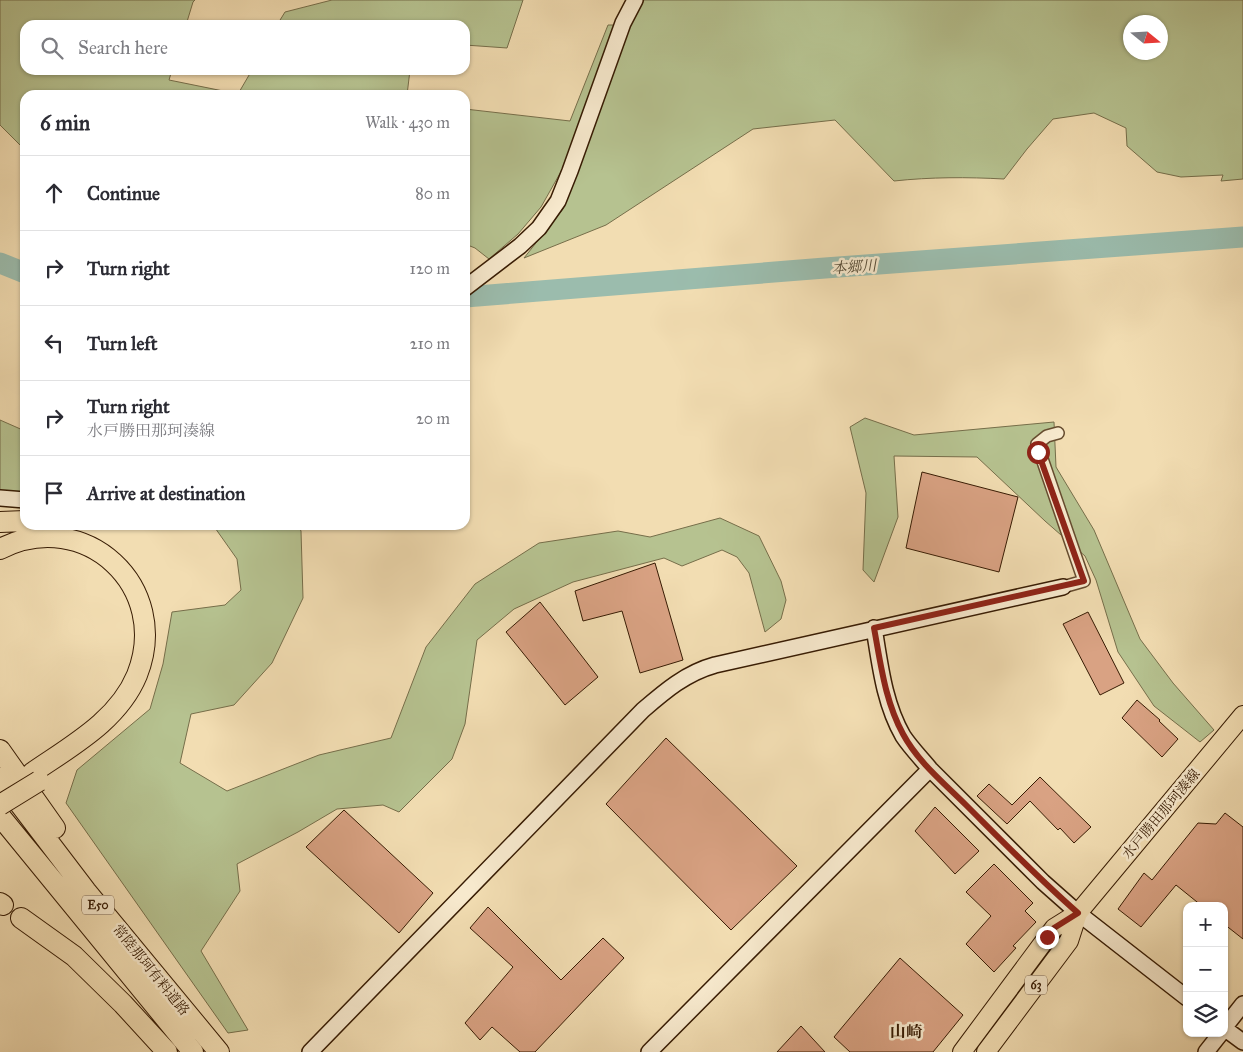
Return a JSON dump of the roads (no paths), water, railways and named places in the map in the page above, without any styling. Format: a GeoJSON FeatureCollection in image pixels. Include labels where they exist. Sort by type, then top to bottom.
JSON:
{"type":"FeatureCollection","features":[{"type":"Feature","properties":{"kind":"highway"},"geometry":{"type":"LineString","coordinates":[[0,522],[20,521]]}},
{"type":"Feature","properties":{"kind":"highway"},"geometry":{"type":"LineString","coordinates":[[3,792],[36,777],[89,748],[123,716],[137,698],[153,661],[156,643],[156,624],[146,588],[136,572],[113,547],[88,532],[81,530]]}},
{"type":"Feature","properties":{"kind":"highway"},"geometry":{"type":"LineString","coordinates":[[0,549],[19,540],[41,536],[72,539],[94,548],[113,561],[124,574],[140,604],[144,622],[142,657],[132,684],[115,710],[36,777]]}},
{"type":"Feature","properties":{"kind":"highway"},"geometry":{"type":"LineString","coordinates":[[0,750],[188,1015]]}},
{"type":"Feature","properties":{"kind":"highway","name":"常陸那珂有料道路"},"geometry":{"type":"LineString","coordinates":[[3,792],[218,1052]]}},
{"type":"Feature","properties":{"kind":"highway","name":"常陸那珂有料道路"},"geometry":{"type":"LineString","coordinates":[[0,816],[193,1052]]}},
{"type":"Feature","properties":{"kind":"highway"},"geometry":{"type":"LineString","coordinates":[[21,918],[74,956],[123,1004],[167,1052]]}},
{"type":"Feature","properties":{"kind":"main road","name":"水戸勝田那珂湊線"},"geometry":{"type":"LineString","coordinates":[[962,1052],[1054,928],[1078,913],[1243,716]]}},
{"type":"Feature","properties":{"kind":"main road","name":"水戸勝田那珂湊線"},"geometry":{"type":"LineString","coordinates":[[986,1052],[1069,941],[1078,913]]}},
{"type":"Feature","properties":{"kind":"street"},"geometry":{"type":"LineString","coordinates":[[470,284],[520,246],[539,228],[558,201],[624,23],[635,0]]}},
{"type":"Feature","properties":{"kind":"street"},"geometry":{"type":"LineString","coordinates":[[310,1052],[636,717],[660,695],[686,676],[703,668],[1084,581],[1037,444],[1047,436],[1058,434]]}},
{"type":"Feature","properties":{"kind":"street"},"geometry":{"type":"LineString","coordinates":[[0,498],[20,500]]}},
{"type":"Feature","properties":{"kind":"street"},"geometry":{"type":"LineString","coordinates":[[874,628],[885,690],[894,716],[904,736],[930,769],[1043,882],[1078,913],[1183,995]]}},
{"type":"Feature","properties":{"kind":"street"},"geometry":{"type":"LineString","coordinates":[[649,1052],[930,769]]}},
{"type":"Feature","properties":{"kind":"street"},"geometry":{"type":"LineString","coordinates":[[1228,1023],[1243,1004]]}},
{"type":"Feature","properties":{"kind":"street"},"geometry":{"type":"LineString","coordinates":[[1228,1031],[1243,1042]]}},
{"type":"Feature","properties":{"kind":"street"},"geometry":{"type":"LineString","coordinates":[[1206,1052],[1217,1037]]}},
{"type":"Feature","properties":{"kind":"waterway","name":"本郷川"},"geometry":{"type":"LineString","coordinates":[[470,297],[1243,237]]}},
{"type":"Feature","properties":{"kind":"waterway","name":"本郷川"},"geometry":{"type":"LineString","coordinates":[[0,263],[20,271]]}},
{"type":"Feature","properties":{"kind":"district","name":"山崎"},"geometry":{"type":"Point","coordinates":[906,1031]}}]}
